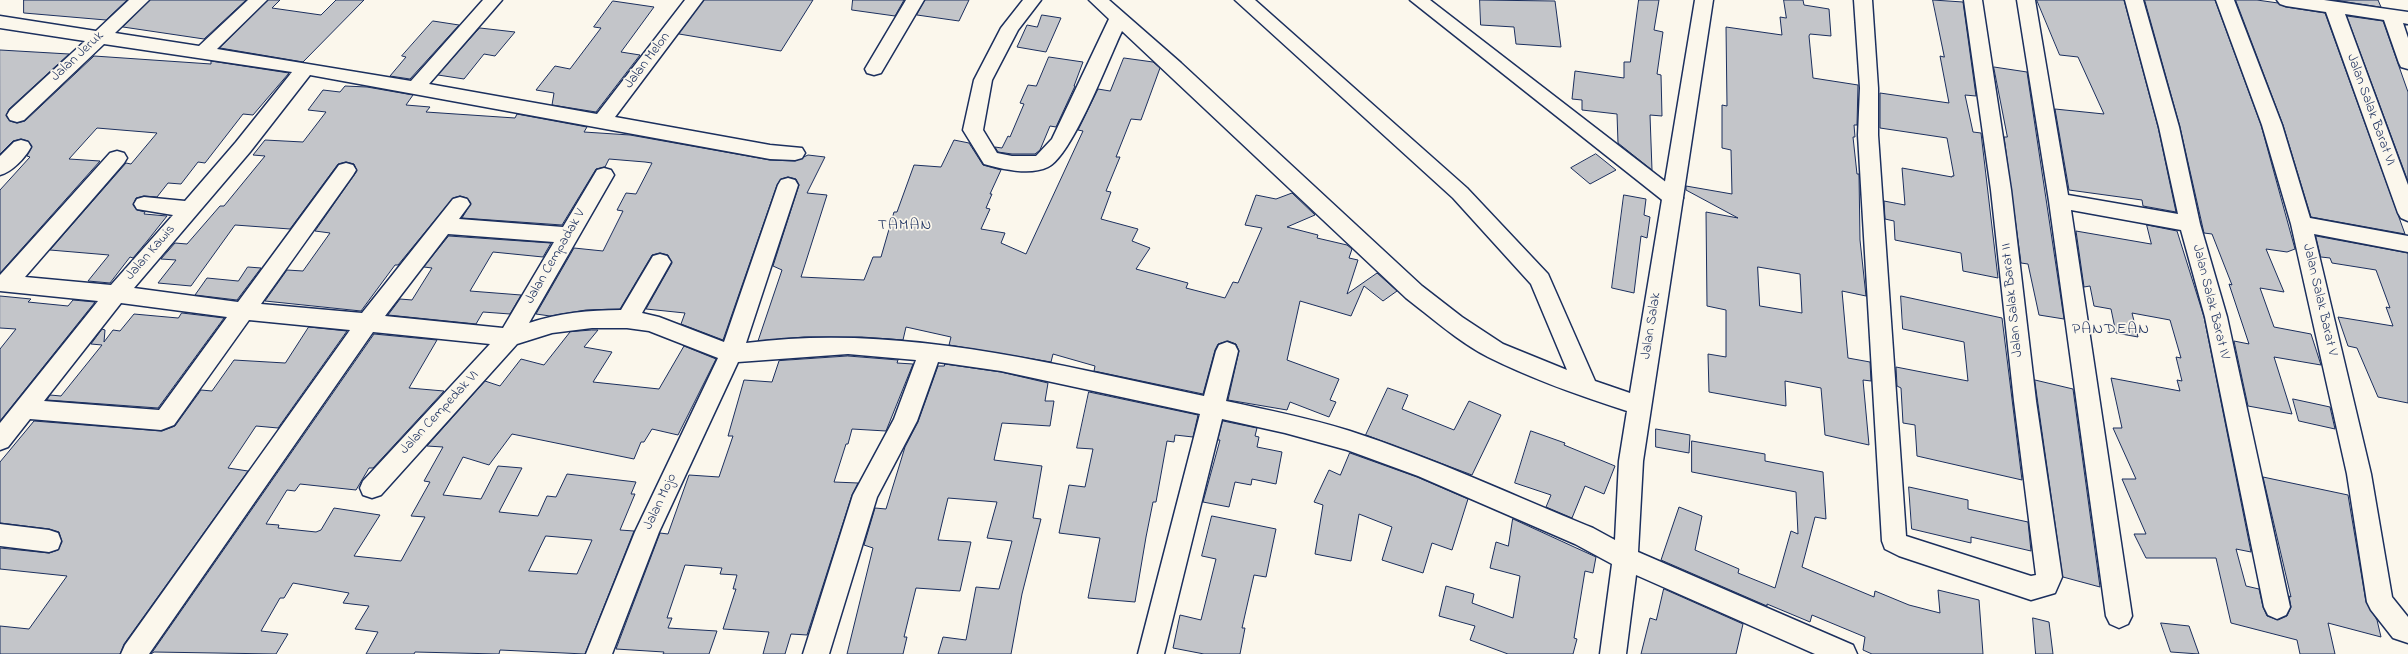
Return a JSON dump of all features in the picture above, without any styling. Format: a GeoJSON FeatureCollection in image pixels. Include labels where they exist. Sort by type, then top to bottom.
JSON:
{"type":"FeatureCollection","features":[{"type":"Feature","properties":{"kind":"street","name":"Jalan Jeruk"},"geometry":{"type":"LineString","coordinates":[[17,115],[97,38],[140,0]]}},
{"type":"Feature","properties":{"kind":"street"},"geometry":{"type":"LineString","coordinates":[[202,53],[258,0]]}},
{"type":"Feature","properties":{"kind":"street"},"geometry":{"type":"LineString","coordinates":[[414,89],[493,0]]}},
{"type":"Feature","properties":{"kind":"street","name":"Jalan Melon"},"geometry":{"type":"LineString","coordinates":[[601,122],[694,0]]}},
{"type":"Feature","properties":{"kind":"street"},"geometry":{"type":"LineString","coordinates":[[874,69],[915,0]]}},
{"type":"Feature","properties":{"kind":"street"},"geometry":{"type":"LineString","coordinates":[[1032,0],[1010,28],[983,80],[973,130],[991,159],[1003,162],[1043,162],[1060,143],[1118,18]]}},
{"type":"Feature","properties":{"kind":"street"},"geometry":{"type":"LineString","coordinates":[[1098,0],[1174,67],[1414,292],[1454,324],[1495,350],[1586,388],[1640,405]]}},
{"type":"Feature","properties":{"kind":"street"},"geometry":{"type":"LineString","coordinates":[[1244,0],[1460,193],[1540,280],[1586,388]]}},
{"type":"Feature","properties":{"kind":"street"},"geometry":{"type":"LineString","coordinates":[[1419,0],[1673,198]]}},
{"type":"Feature","properties":{"kind":"street","name":"Jalan Salak"},"geometry":{"type":"LineString","coordinates":[[1613,654],[1628,535],[1631,473],[1640,405],[1704,0]]}},
{"type":"Feature","properties":{"kind":"street","name":"Jalan Salak Barat II"},"geometry":{"type":"LineString","coordinates":[[1863,0],[1869,88],[1868,135],[1894,541],[1899,545],[2031,588],[2046,585],[2048,577],[2025,401],[2001,190],[1973,0]]}},
{"type":"Feature","properties":{"kind":"street"},"geometry":{"type":"LineString","coordinates":[[2026,0],[2059,202],[2119,616]]}},
{"type":"Feature","properties":{"kind":"street","name":"Jalan Salak Barat IV"},"geometry":{"type":"LineString","coordinates":[[2134,0],[2169,126],[2190,224],[2216,317],[2277,607]]}},
{"type":"Feature","properties":{"kind":"street","name":"Jalan Salak Barat V"},"geometry":{"type":"LineString","coordinates":[[2225,0],[2272,125],[2301,224],[2359,474],[2379,597],[2383,607],[2405,630]]}},
{"type":"Feature","properties":{"kind":"street"},"geometry":{"type":"LineString","coordinates":[[2286,0],[2400,17],[2408,63]]}},
{"type":"Feature","properties":{"kind":"street","name":"Jalan Salak Barat VI"},"geometry":{"type":"LineString","coordinates":[[2333,7],[2408,213]]}},
{"type":"Feature","properties":{"kind":"street"},"geometry":{"type":"LineString","coordinates":[[0,22],[97,38],[305,68],[414,89],[770,152],[795,153]]}},
{"type":"Feature","properties":{"kind":"street","name":"Jalan Kawis"},"geometry":{"type":"LineString","coordinates":[[0,440],[116,294],[248,141],[305,68]]}},
{"type":"Feature","properties":{"kind":"street"},"geometry":{"type":"LineString","coordinates":[[0,168],[21,147]]}},
{"type":"Feature","properties":{"kind":"street"},"geometry":{"type":"LineString","coordinates":[[3,283],[117,158]]}},
{"type":"Feature","properties":{"kind":"street"},"geometry":{"type":"LineString","coordinates":[[24,409],[161,420],[166,418],[242,311],[288,253],[346,170]]}},
{"type":"Feature","properties":{"kind":"street","name":"Jalan Cempadak V"},"geometry":{"type":"LineString","coordinates":[[509,338],[604,175]]}},
{"type":"Feature","properties":{"kind":"street","name":"Jalan Mojo"},"geometry":{"type":"LineString","coordinates":[[599,654],[647,532],[731,354],[788,186]]}},
{"type":"Feature","properties":{"kind":"street"},"geometry":{"type":"LineString","coordinates":[[2059,202],[2190,224]]}},
{"type":"Feature","properties":{"kind":"street"},"geometry":{"type":"LineString","coordinates":[[144,204],[190,209]]}},
{"type":"Feature","properties":{"kind":"street"},"geometry":{"type":"LineString","coordinates":[[134,654],[367,323],[445,226],[460,204]]}},
{"type":"Feature","properties":{"kind":"street"},"geometry":{"type":"LineString","coordinates":[[2301,224],[2408,244]]}},
{"type":"Feature","properties":{"kind":"street"},"geometry":{"type":"LineString","coordinates":[[445,226],[569,236]]}},
{"type":"Feature","properties":{"kind":"street"},"geometry":{"type":"LineString","coordinates":[[627,319],[660,262]]}},
{"type":"Feature","properties":{"kind":"street"},"geometry":{"type":"LineString","coordinates":[[3,283],[116,294],[242,311],[458,331],[509,338],[552,324],[592,319],[627,319],[651,323],[731,354],[761,350],[848,345],[930,352],[1001,362],[1285,423],[1348,441],[1426,469],[1584,536],[1624,558],[1844,654]]}},
{"type":"Feature","properties":{"kind":"street","name":"Jalan Cempedak VI"},"geometry":{"type":"LineString","coordinates":[[372,488],[509,338]]}},
{"type":"Feature","properties":{"kind":"street"},"geometry":{"type":"LineString","coordinates":[[1151,654],[1227,351]]}},
{"type":"Feature","properties":{"kind":"street"},"geometry":{"type":"LineString","coordinates":[[816,654],[865,495],[905,421],[930,352]]}},
{"type":"Feature","properties":{"kind":"street"},"geometry":{"type":"LineString","coordinates":[[0,535],[49,541]]}},
{"type":"Feature","properties":{"kind":"building"},"geometry":{"type":"Polygon","coordinates":[[[24,0],[127,0],[106,20],[24,13],[24,0]]]}},
{"type":"Feature","properties":{"kind":"building"},"geometry":{"type":"Polygon","coordinates":[[[150,0],[246,0],[204,39],[123,27],[150,0]]]}},
{"type":"Feature","properties":{"kind":"building"},"geometry":{"type":"Polygon","coordinates":[[[268,0],[280,0],[272,8],[321,15],[336,0],[364,0],[303,62],[220,48],[268,0]]]}},
{"type":"Feature","properties":{"kind":"building"},"geometry":{"type":"Polygon","coordinates":[[[704,0],[813,0],[781,51],[679,34],[704,0]]]}},
{"type":"Feature","properties":{"kind":"building"},"geometry":{"type":"Polygon","coordinates":[[[853,0],[904,0],[895,16],[852,10],[853,0]]]}},
{"type":"Feature","properties":{"kind":"building"},"geometry":{"type":"Polygon","coordinates":[[[925,0],[969,0],[959,21],[917,15],[925,0]]]}},
{"type":"Feature","properties":{"kind":"building"},"geometry":{"type":"Polygon","coordinates":[[[1480,0],[1555,1],[1561,47],[1516,44],[1514,27],[1481,25],[1480,0]]]}},
{"type":"Feature","properties":{"kind":"building"},"geometry":{"type":"Polygon","coordinates":[[[1639,0],[1659,0],[1654,30],[1663,32],[1657,74],[1661,75],[1662,116],[1650,115],[1652,170],[1618,143],[1617,114],[1582,110],[1582,100],[1572,99],[1575,71],[1624,78],[1624,62],[1630,62],[1639,0]]]}},
{"type":"Feature","properties":{"kind":"building"},"geometry":{"type":"Polygon","coordinates":[[[1784,0],[1803,0],[1804,5],[1829,9],[1831,36],[1810,34],[1809,36],[1813,78],[1858,85],[1857,125],[1854,125],[1855,137],[1853,137],[1857,174],[1859,174],[1860,240],[1866,296],[1842,291],[1848,358],[1870,362],[1871,381],[1863,380],[1869,445],[1825,435],[1821,388],[1785,381],[1786,406],[1709,392],[1708,354],[1726,357],[1726,310],[1707,306],[1706,212],[1738,218],[1686,190],[1686,186],[1732,194],[1731,150],[1722,148],[1722,105],[1727,106],[1726,27],[1782,35],[1780,17],[1786,18],[1784,0]],[[1758,267],[1760,306],[1802,313],[1800,274],[1758,267]]]}},
{"type":"Feature","properties":{"kind":"building"},"geometry":{"type":"Polygon","coordinates":[[[1933,0],[1963,2],[1976,96],[1965,95],[1973,132],[1981,133],[1998,278],[1963,271],[1961,253],[1895,240],[1894,221],[1885,219],[1884,201],[1905,205],[1902,168],[1952,177],[1954,176],[1947,138],[1880,128],[1880,93],[1949,103],[1940,56],[1944,57],[1933,0]]]}},
{"type":"Feature","properties":{"kind":"building"},"geometry":{"type":"Polygon","coordinates":[[[2037,0],[2124,0],[2158,127],[2176,212],[2143,206],[2142,200],[2069,190],[2055,109],[2104,114],[2078,57],[2060,55],[2037,0]]]}},
{"type":"Feature","properties":{"kind":"building"},"geometry":{"type":"Polygon","coordinates":[[[2145,0],[2215,0],[2261,125],[2295,249],[2287,252],[2266,249],[2284,292],[2260,288],[2274,327],[2311,334],[2321,365],[2274,357],[2292,414],[2248,406],[2234,341],[2249,344],[2229,284],[2232,285],[2212,234],[2204,233],[2180,127],[2145,0]]]}},
{"type":"Feature","properties":{"kind":"building"},"geometry":{"type":"Polygon","coordinates":[[[2236,0],[2257,0],[2278,3],[2286,7],[2325,13],[2405,234],[2311,217],[2283,125],[2236,0]]]}},
{"type":"Feature","properties":{"kind":"building"},"geometry":{"type":"Polygon","coordinates":[[[2335,0],[2378,0],[2381,7],[2335,0]]]}},
{"type":"Feature","properties":{"kind":"building"},"geometry":{"type":"Polygon","coordinates":[[[613,1],[654,7],[621,52],[640,55],[596,112],[552,105],[554,93],[536,90],[555,66],[570,69],[601,28],[594,27],[613,1]]]}},
{"type":"Feature","properties":{"kind":"building"},"geometry":{"type":"Polygon","coordinates":[[[1042,15],[1061,18],[1046,52],[1017,47],[1027,25],[1037,27],[1042,15]]]}},
{"type":"Feature","properties":{"kind":"building"},"geometry":{"type":"Polygon","coordinates":[[[2347,16],[2383,21],[2408,92],[2408,181],[2347,16]]]}},
{"type":"Feature","properties":{"kind":"building"},"geometry":{"type":"Polygon","coordinates":[[[433,21],[459,25],[410,79],[390,76],[406,57],[402,56],[433,21]]]}},
{"type":"Feature","properties":{"kind":"building"},"geometry":{"type":"Polygon","coordinates":[[[480,28],[515,32],[495,56],[484,54],[464,79],[438,75],[480,28]]]}},
{"type":"Feature","properties":{"kind":"building"},"geometry":{"type":"Polygon","coordinates":[[[0,50],[69,54],[9,109],[6,116],[10,121],[17,123],[25,121],[94,56],[211,64],[211,61],[289,73],[253,115],[243,114],[205,163],[198,162],[181,184],[168,183],[157,197],[144,196],[136,198],[133,205],[137,210],[145,212],[144,214],[167,216],[133,258],[130,257],[110,283],[88,281],[109,255],[50,250],[126,163],[131,164],[157,133],[97,128],[69,159],[100,161],[0,273],[0,190],[30,157],[27,156],[32,146],[28,141],[21,139],[13,141],[0,154],[0,50]]]}},
{"type":"Feature","properties":{"kind":"building"},"geometry":{"type":"Polygon","coordinates":[[[1049,57],[1083,62],[1075,86],[1056,127],[1050,126],[1040,150],[1035,154],[1012,154],[998,152],[995,147],[1002,148],[1008,136],[1010,137],[1024,104],[1020,103],[1028,85],[1036,86],[1049,57]]]}},
{"type":"Feature","properties":{"kind":"building"},"geometry":{"type":"Polygon","coordinates":[[[1124,58],[1153,62],[1160,68],[1141,120],[1131,119],[1116,157],[1120,157],[1106,191],[1111,192],[1101,219],[1138,229],[1132,241],[1150,248],[1136,269],[1188,283],[1186,288],[1225,298],[1233,282],[1238,283],[1262,228],[1245,225],[1256,195],[1276,199],[1292,193],[1315,215],[1287,227],[1318,235],[1317,238],[1347,245],[1352,249],[1349,258],[1358,260],[1347,294],[1377,273],[1397,291],[1383,301],[1364,286],[1351,316],[1300,301],[1287,360],[1339,379],[1330,400],[1336,402],[1329,417],[1290,402],[1287,410],[1228,400],[1239,351],[1236,344],[1228,341],[1218,344],[1215,350],[1203,394],[1094,371],[1095,366],[1053,354],[1051,362],[949,345],[951,337],[906,327],[903,340],[862,337],[804,337],[758,341],[782,270],[773,266],[799,185],[796,179],[788,177],[781,179],[777,185],[723,340],[681,324],[685,313],[646,309],[672,263],[668,255],[660,253],[652,255],[620,309],[586,310],[550,316],[536,314],[574,248],[603,251],[623,211],[617,210],[626,193],[636,194],[652,163],[645,162],[609,159],[605,167],[596,169],[562,225],[462,218],[471,203],[467,198],[460,196],[453,198],[398,265],[395,265],[361,311],[265,301],[287,270],[303,271],[330,233],[315,231],[357,171],[354,164],[346,162],[338,164],[290,229],[235,225],[191,286],[158,283],[176,260],[161,259],[175,243],[187,244],[220,206],[224,206],[265,156],[253,155],[265,140],[303,142],[326,112],[308,110],[323,90],[340,92],[345,86],[367,87],[413,95],[406,105],[430,107],[426,112],[515,118],[517,114],[587,127],[584,132],[630,135],[770,160],[795,161],[808,155],[825,157],[807,193],[827,195],[801,277],[864,280],[873,257],[881,257],[894,212],[897,212],[914,165],[941,167],[954,140],[969,143],[983,165],[1001,170],[990,194],[992,194],[986,208],[990,209],[981,229],[1005,233],[1001,243],[1026,254],[1083,131],[1078,130],[1098,89],[1110,91],[1124,58]]]}},
{"type":"Feature","properties":{"kind":"building"},"geometry":{"type":"Polygon","coordinates":[[[1994,67],[2027,72],[2064,319],[2039,315],[2028,264],[2021,263],[2004,137],[2007,137],[1994,67]]]}},
{"type":"Feature","properties":{"kind":"building"},"geometry":{"type":"Polygon","coordinates":[[[1596,154],[1616,170],[1590,184],[1571,168],[1596,154]]]}},
{"type":"Feature","properties":{"kind":"building"},"geometry":{"type":"Polygon","coordinates":[[[1624,195],[1646,199],[1644,215],[1650,217],[1647,238],[1641,236],[1634,293],[1612,288],[1624,195]]]}},
{"type":"Feature","properties":{"kind":"building"},"geometry":{"type":"Polygon","coordinates":[[[2147,225],[2177,231],[2204,317],[2251,552],[2236,549],[2246,586],[2259,589],[2263,607],[2267,616],[2278,620],[2287,616],[2291,607],[2289,596],[2291,597],[2263,477],[2348,495],[2366,602],[2377,620],[2381,637],[2328,623],[2335,654],[2300,654],[2297,640],[2231,623],[2216,558],[2146,558],[2134,534],[2146,534],[2122,479],[2136,479],[2113,428],[2122,428],[2111,378],[2180,391],[2177,380],[2182,381],[2176,357],[2181,358],[2170,320],[2132,313],[2138,337],[2116,333],[2111,309],[2094,306],[2090,286],[2084,287],[2076,231],[2151,244],[2147,225]]]}},
{"type":"Feature","properties":{"kind":"building"},"geometry":{"type":"Polygon","coordinates":[[[449,236],[551,243],[543,257],[493,252],[470,291],[521,295],[510,314],[483,312],[476,324],[388,315],[400,299],[412,300],[432,268],[424,267],[449,236]]]}},
{"type":"Feature","properties":{"kind":"building"},"geometry":{"type":"Polygon","coordinates":[[[2316,236],[2408,253],[2408,403],[2378,397],[2357,348],[2348,346],[2338,317],[2393,326],[2386,307],[2390,308],[2376,270],[2332,263],[2330,258],[2321,257],[2316,236]]]}},
{"type":"Feature","properties":{"kind":"building"},"geometry":{"type":"Polygon","coordinates":[[[248,267],[261,268],[237,300],[195,295],[207,278],[238,281],[248,267]]]}},
{"type":"Feature","properties":{"kind":"building"},"geometry":{"type":"Polygon","coordinates":[[[0,296],[31,299],[28,302],[68,306],[73,300],[95,302],[0,421],[0,349],[16,329],[0,328],[0,296]]]}},
{"type":"Feature","properties":{"kind":"building"},"geometry":{"type":"Polygon","coordinates":[[[1901,296],[2002,318],[2022,480],[1917,456],[1915,425],[1903,423],[1901,388],[1897,386],[1896,367],[1968,381],[1964,342],[1903,329],[1901,296]]]}},
{"type":"Feature","properties":{"kind":"building"},"geometry":{"type":"Polygon","coordinates":[[[182,313],[224,318],[158,408],[47,400],[50,395],[61,396],[102,345],[91,344],[102,329],[105,330],[104,342],[113,330],[120,331],[134,314],[178,318],[182,313]]]}},
{"type":"Feature","properties":{"kind":"building"},"geometry":{"type":"Polygon","coordinates":[[[309,327],[347,331],[278,428],[256,426],[228,468],[248,471],[124,644],[120,654],[0,654],[0,626],[29,629],[67,576],[0,569],[0,548],[49,553],[58,550],[62,542],[59,532],[49,529],[0,523],[0,462],[34,421],[162,431],[175,426],[201,390],[212,391],[234,360],[285,363],[309,327]]]}},
{"type":"Feature","properties":{"kind":"building"},"geometry":{"type":"Polygon","coordinates":[[[598,330],[584,347],[612,352],[593,382],[659,389],[684,346],[716,359],[678,435],[652,429],[644,442],[641,442],[634,459],[512,434],[489,465],[463,457],[443,495],[481,499],[498,466],[522,468],[499,512],[538,516],[547,496],[556,497],[567,474],[636,482],[631,494],[635,494],[620,530],[634,531],[585,654],[500,650],[499,654],[415,652],[414,654],[366,654],[378,632],[355,629],[369,606],[343,603],[349,593],[293,583],[284,598],[280,598],[261,631],[288,634],[276,654],[154,652],[151,654],[374,334],[437,340],[409,388],[444,391],[373,468],[369,468],[356,490],[300,484],[295,491],[287,490],[266,524],[279,525],[278,528],[316,532],[321,530],[334,508],[380,515],[354,556],[401,561],[425,517],[411,516],[430,482],[424,481],[443,447],[427,446],[485,381],[500,386],[521,359],[544,365],[570,332],[598,330]],[[546,536],[529,571],[577,574],[592,540],[546,536]]]}},
{"type":"Feature","properties":{"kind":"building"},"geometry":{"type":"Polygon","coordinates":[[[848,356],[898,360],[897,363],[913,364],[886,431],[852,429],[848,444],[846,444],[834,482],[858,483],[852,495],[807,635],[791,634],[785,654],[763,654],[769,632],[723,629],[736,589],[733,589],[737,575],[720,574],[722,568],[685,565],[667,618],[672,618],[668,628],[717,631],[709,654],[663,654],[664,652],[616,649],[660,533],[668,534],[689,475],[719,477],[733,436],[728,436],[744,380],[772,382],[779,361],[848,356]]]}},
{"type":"Feature","properties":{"kind":"building"},"geometry":{"type":"Polygon","coordinates":[[[945,364],[1001,372],[1048,383],[1045,401],[1054,401],[1050,426],[1002,423],[994,460],[1042,466],[1033,518],[1041,519],[1022,594],[1011,654],[938,654],[943,637],[966,640],[976,587],[999,589],[1012,541],[987,538],[997,502],[948,498],[938,540],[971,542],[960,591],[916,588],[904,637],[907,637],[903,654],[847,654],[873,548],[864,545],[875,508],[886,509],[905,447],[918,422],[938,366],[944,366],[945,364]]]}},
{"type":"Feature","properties":{"kind":"building"},"geometry":{"type":"Polygon","coordinates":[[[2035,380],[2073,389],[2100,587],[2063,577],[2035,380]]]}},
{"type":"Feature","properties":{"kind":"building"},"geometry":{"type":"Polygon","coordinates":[[[1388,388],[1408,395],[1402,409],[1454,430],[1469,401],[1501,415],[1472,475],[1366,435],[1388,388]]]}},
{"type":"Feature","properties":{"kind":"building"},"geometry":{"type":"Polygon","coordinates":[[[1089,392],[1198,415],[1193,437],[1175,435],[1174,442],[1167,441],[1156,502],[1153,502],[1146,537],[1135,602],[1088,598],[1100,538],[1059,533],[1069,485],[1085,487],[1093,449],[1077,448],[1089,392]]]}},
{"type":"Feature","properties":{"kind":"building"},"geometry":{"type":"Polygon","coordinates":[[[2293,399],[2330,407],[2335,429],[2299,421],[2293,399]]]}},
{"type":"Feature","properties":{"kind":"building"},"geometry":{"type":"Polygon","coordinates":[[[1223,421],[1257,428],[1255,436],[1259,437],[1257,447],[1282,452],[1276,484],[1252,479],[1251,485],[1235,482],[1229,507],[1203,502],[1220,440],[1218,440],[1223,421]]]}},
{"type":"Feature","properties":{"kind":"building"},"geometry":{"type":"Polygon","coordinates":[[[1656,429],[1690,435],[1689,453],[1656,447],[1656,429]]]}},
{"type":"Feature","properties":{"kind":"building"},"geometry":{"type":"Polygon","coordinates":[[[1531,431],[1565,443],[1564,445],[1615,466],[1604,494],[1585,486],[1572,518],[1546,507],[1551,495],[1515,483],[1531,431]]]}},
{"type":"Feature","properties":{"kind":"building"},"geometry":{"type":"Polygon","coordinates":[[[1692,441],[1765,454],[1765,461],[1823,472],[1826,519],[1815,517],[1802,567],[1874,597],[1875,591],[1909,605],[1940,613],[1938,590],[1979,600],[1983,654],[1872,654],[1863,650],[1865,637],[1812,615],[1810,622],[1767,604],[1767,606],[1661,560],[1679,507],[1702,516],[1695,550],[1739,569],[1738,573],[1775,588],[1791,531],[1798,534],[1796,492],[1692,472],[1692,441]]]}},
{"type":"Feature","properties":{"kind":"building"},"geometry":{"type":"Polygon","coordinates":[[[1350,453],[1417,477],[1468,499],[1452,550],[1432,543],[1423,573],[1382,560],[1392,527],[1359,514],[1351,561],[1315,554],[1323,505],[1314,502],[1329,470],[1340,475],[1350,453]]]}},
{"type":"Feature","properties":{"kind":"building"},"geometry":{"type":"Polygon","coordinates":[[[1909,487],[1968,500],[1968,509],[2028,522],[2031,551],[1971,537],[1971,543],[1912,529],[1909,487]]]}},
{"type":"Feature","properties":{"kind":"building"},"geometry":{"type":"Polygon","coordinates":[[[1212,516],[1276,529],[1266,577],[1254,575],[1242,628],[1245,628],[1240,654],[1204,654],[1173,648],[1180,615],[1201,620],[1216,559],[1202,556],[1212,516]]]}},
{"type":"Feature","properties":{"kind":"building"},"geometry":{"type":"Polygon","coordinates":[[[1513,519],[1596,557],[1593,573],[1585,571],[1574,638],[1577,639],[1573,654],[1508,654],[1470,640],[1475,626],[1439,616],[1446,586],[1474,594],[1472,603],[1513,618],[1520,576],[1490,568],[1496,542],[1508,546],[1513,519]]]}},
{"type":"Feature","properties":{"kind":"building"},"geometry":{"type":"Polygon","coordinates":[[[1664,589],[1743,624],[1736,654],[1641,654],[1650,618],[1656,620],[1664,589]]]}},
{"type":"Feature","properties":{"kind":"building"},"geometry":{"type":"Polygon","coordinates":[[[2033,618],[2049,622],[2053,654],[2036,654],[2033,618]]]}},
{"type":"Feature","properties":{"kind":"building"},"geometry":{"type":"Polygon","coordinates":[[[2161,623],[2189,626],[2199,654],[2171,652],[2161,623]]]}},
{"type":"Feature","properties":{"kind":"district","name":"TAMAN"},"geometry":{"type":"Point","coordinates":[905,226]}},
{"type":"Feature","properties":{"kind":"district","name":"PANDEAN"},"geometry":{"type":"Point","coordinates":[2111,330]}}]}
